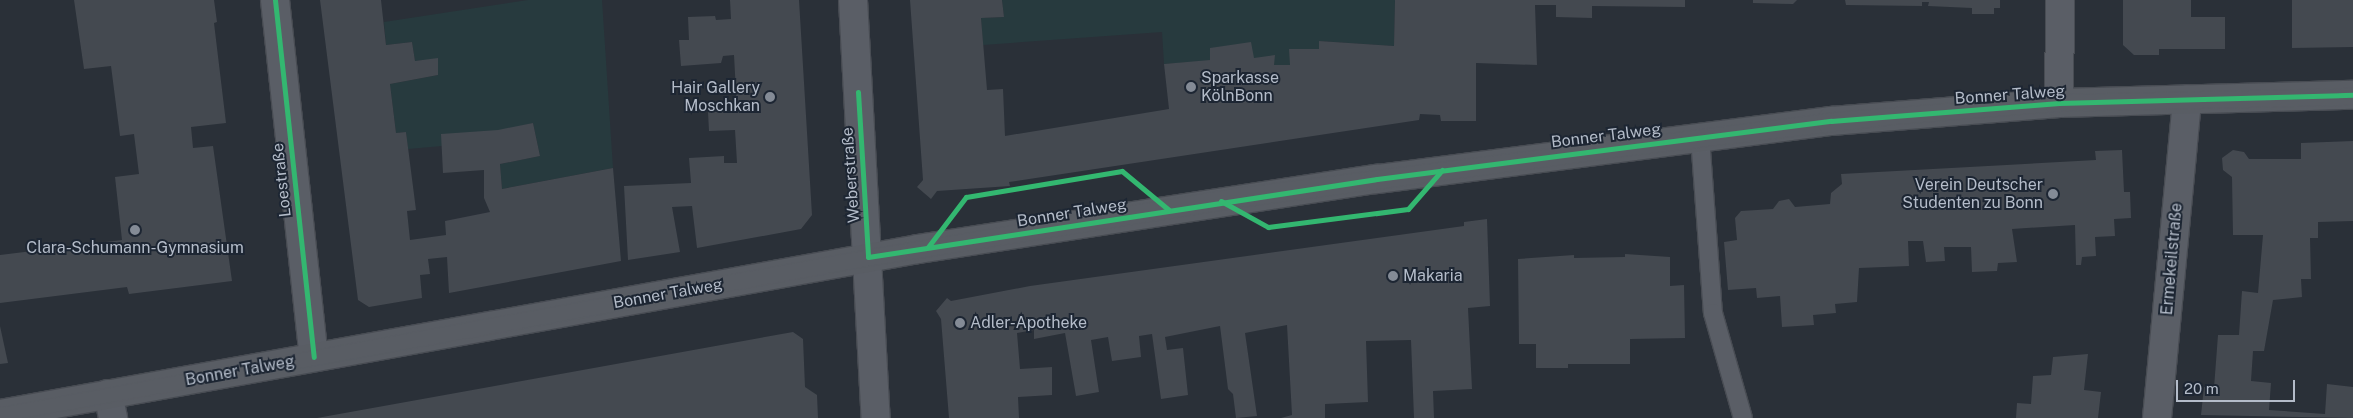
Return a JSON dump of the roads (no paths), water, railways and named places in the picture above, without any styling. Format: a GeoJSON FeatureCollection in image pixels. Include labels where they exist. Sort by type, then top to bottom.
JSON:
{"type":"FeatureCollection","features":[{"type":"Feature","properties":{"kind":"street","name":"Loestraße"},"geometry":{"type":"LineString","coordinates":[[275,0],[314,358]]}},
{"type":"Feature","properties":{"kind":"street","name":"Weberstraße"},"geometry":{"type":"LineString","coordinates":[[853,0],[876,418]]}},
{"type":"Feature","properties":{"kind":"street"},"geometry":{"type":"LineString","coordinates":[[2059,103],[2060,0]]}},
{"type":"Feature","properties":{"kind":"street","name":"Bonner Talweg"},"geometry":{"type":"LineString","coordinates":[[0,414],[110,406],[314,358],[868,257],[1221,201],[1831,121],[2059,103],[2353,95]]}},
{"type":"Feature","properties":{"kind":"street","name":"Ermekeilstraße"},"geometry":{"type":"LineString","coordinates":[[2157,418],[2187,99]]}},
{"type":"Feature","properties":{"kind":"lane"},"geometry":{"type":"LineString","coordinates":[[1700,137],[1713,314],[1744,418]]}},
{"type":"Feature","properties":{"kind":"tram line"},"geometry":{"type":"LineString","coordinates":[[0,407],[868,249],[1240,187],[1833,112],[2059,94],[2353,88]]}},
{"type":"Feature","properties":{"kind":"tram line"},"geometry":{"type":"LineString","coordinates":[[22,418],[868,266],[1241,207],[1615,157],[1897,124],[2059,111],[2353,105]]}},
{"type":"Feature","properties":{"kind":"place","name":"Sparkasse KölnBonn"},"geometry":{"type":"Point","coordinates":[1191,87]}},
{"type":"Feature","properties":{"kind":"place","name":"Hair Gallery Moschkan"},"geometry":{"type":"Point","coordinates":[770,97]}},
{"type":"Feature","properties":{"kind":"place","name":"Verein Deutscher Studenten zu Bonn"},"geometry":{"type":"Point","coordinates":[2053,194]}},
{"type":"Feature","properties":{"kind":"place","name":"Clara-Schumann-Gymnasium"},"geometry":{"type":"Point","coordinates":[135,230]}},
{"type":"Feature","properties":{"kind":"place","name":"Makaria"},"geometry":{"type":"Point","coordinates":[1393,276]}},
{"type":"Feature","properties":{"kind":"place","name":"Adler-Apotheke"},"geometry":{"type":"Point","coordinates":[960,323]}}]}
